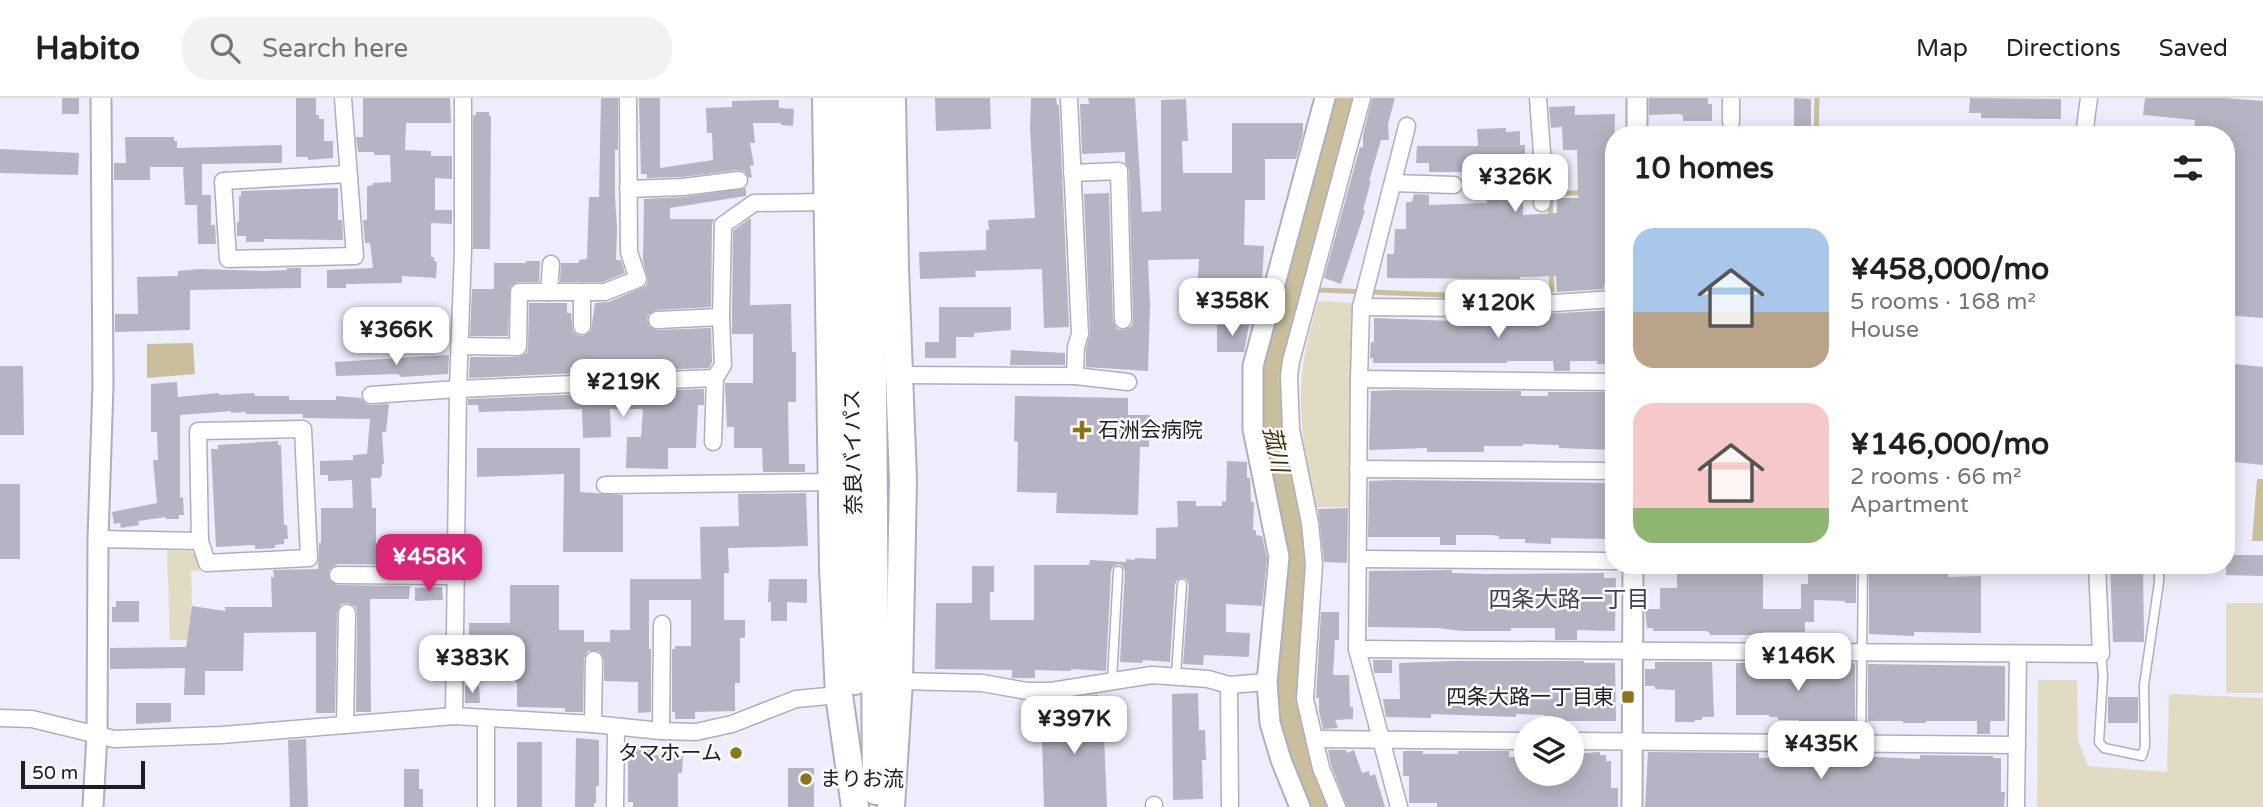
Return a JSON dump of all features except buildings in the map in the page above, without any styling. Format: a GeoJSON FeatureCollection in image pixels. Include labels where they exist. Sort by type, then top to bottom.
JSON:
{"type":"FeatureCollection","features":[{"type":"Feature","properties":{"kind":"highway"},"geometry":{"type":"LineString","coordinates":[[826,98],[833,568],[839,695],[856,807]]}},
{"type":"Feature","properties":{"kind":"highway","name":"奈良バイパス"},"geometry":{"type":"LineString","coordinates":[[845,98],[876,807]]}},
{"type":"Feature","properties":{"kind":"highway","name":"奈良バイパス"},"geometry":{"type":"LineString","coordinates":[[856,807],[872,241],[869,98]]}},
{"type":"Feature","properties":{"kind":"highway"},"geometry":{"type":"LineString","coordinates":[[891,807],[899,681],[903,480],[892,98]]}},
{"type":"Feature","properties":{"kind":"street"},"geometry":{"type":"LineString","coordinates":[[93,807],[97,734],[98,539],[103,385],[101,98]]}},
{"type":"Feature","properties":{"kind":"street"},"geometry":{"type":"LineString","coordinates":[[343,98],[355,256],[228,259],[223,181],[348,174]]}},
{"type":"Feature","properties":{"kind":"street"},"geometry":{"type":"LineString","coordinates":[[454,716],[458,389],[463,251],[463,98]]}},
{"type":"Feature","properties":{"kind":"street"},"geometry":{"type":"LineString","coordinates":[[459,346],[518,347],[519,292],[605,292],[638,279],[629,252],[628,98]]}},
{"type":"Feature","properties":{"kind":"street"},"geometry":{"type":"LineString","coordinates":[[1069,98],[1080,334],[1076,347],[1076,376]]}},
{"type":"Feature","properties":{"kind":"street"},"geometry":{"type":"LineString","coordinates":[[1300,807],[1270,723],[1267,682],[1279,557],[1253,429],[1251,400],[1253,366],[1325,98]]}},
{"type":"Feature","properties":{"kind":"street"},"geometry":{"type":"LineString","coordinates":[[1337,807],[1321,768],[1305,699],[1314,564],[1310,523],[1291,429],[1289,376],[1362,98]]}},
{"type":"Feature","properties":{"kind":"street"},"geometry":{"type":"LineString","coordinates":[[1538,98],[1543,166],[1542,203]]}},
{"type":"Feature","properties":{"kind":"street"},"geometry":{"type":"LineString","coordinates":[[1637,98],[1637,126]]}},
{"type":"Feature","properties":{"kind":"street"},"geometry":{"type":"LineString","coordinates":[[1731,98],[1731,122]]}},
{"type":"Feature","properties":{"kind":"street"},"geometry":{"type":"LineString","coordinates":[[2085,126],[2089,98]]}},
{"type":"Feature","properties":{"kind":"street"},"geometry":{"type":"LineString","coordinates":[[1399,807],[1357,649],[1359,379],[1361,307],[1407,126]]}},
{"type":"Feature","properties":{"kind":"street"},"geometry":{"type":"LineString","coordinates":[[1072,173],[1119,171],[1123,320]]}},
{"type":"Feature","properties":{"kind":"street"},"geometry":{"type":"LineString","coordinates":[[628,189],[683,187],[739,180]]}},
{"type":"Feature","properties":{"kind":"street"},"geometry":{"type":"LineString","coordinates":[[1393,183],[1454,185]]}},
{"type":"Feature","properties":{"kind":"street"},"geometry":{"type":"LineString","coordinates":[[713,442],[715,378],[723,365],[723,225],[754,203],[827,202]]}},
{"type":"Feature","properties":{"kind":"street"},"geometry":{"type":"LineString","coordinates":[[549,292],[551,264]]}},
{"type":"Feature","properties":{"kind":"street"},"geometry":{"type":"LineString","coordinates":[[582,292],[582,326]]}},
{"type":"Feature","properties":{"kind":"street"},"geometry":{"type":"LineString","coordinates":[[1361,307],[1480,308],[1605,300]]}},
{"type":"Feature","properties":{"kind":"street"},"geometry":{"type":"LineString","coordinates":[[656,320],[721,317]]}},
{"type":"Feature","properties":{"kind":"street"},"geometry":{"type":"LineString","coordinates":[[899,375],[1076,376],[1128,382]]}},
{"type":"Feature","properties":{"kind":"street"},"geometry":{"type":"LineString","coordinates":[[371,395],[715,378]]}},
{"type":"Feature","properties":{"kind":"street"},"geometry":{"type":"LineString","coordinates":[[1359,379],[1605,382]]}},
{"type":"Feature","properties":{"kind":"street"},"geometry":{"type":"LineString","coordinates":[[303,429],[309,558],[207,563],[200,541],[198,431],[303,429]]}},
{"type":"Feature","properties":{"kind":"street"},"geometry":{"type":"LineString","coordinates":[[1358,469],[1605,471]]}},
{"type":"Feature","properties":{"kind":"street"},"geometry":{"type":"LineString","coordinates":[[605,485],[831,482]]}},
{"type":"Feature","properties":{"kind":"street"},"geometry":{"type":"LineString","coordinates":[[98,539],[200,541]]}},
{"type":"Feature","properties":{"kind":"street"},"geometry":{"type":"LineString","coordinates":[[1358,559],[1605,561]]}},
{"type":"Feature","properties":{"kind":"street"},"geometry":{"type":"LineString","coordinates":[[1632,807],[1633,574]]}},
{"type":"Feature","properties":{"kind":"street"},"geometry":{"type":"LineString","coordinates":[[1357,649],[2101,654],[2098,574]]}},
{"type":"Feature","properties":{"kind":"street"},"geometry":{"type":"LineString","coordinates":[[338,575],[455,576]]}},
{"type":"Feature","properties":{"kind":"street"},"geometry":{"type":"LineString","coordinates":[[345,725],[347,613]]}},
{"type":"Feature","properties":{"kind":"street"},"geometry":{"type":"LineString","coordinates":[[661,731],[662,624]]}},
{"type":"Feature","properties":{"kind":"street"},"geometry":{"type":"LineString","coordinates":[[2016,807],[2018,655]]}},
{"type":"Feature","properties":{"kind":"street"},"geometry":{"type":"LineString","coordinates":[[593,724],[594,660]]}},
{"type":"Feature","properties":{"kind":"street"},"geometry":{"type":"LineString","coordinates":[[899,681],[982,682],[1027,691],[1051,691],[1152,675],[1176,675],[1229,685],[1267,682]]}},
{"type":"Feature","properties":{"kind":"street"},"geometry":{"type":"LineString","coordinates":[[1229,685],[1230,807]]}},
{"type":"Feature","properties":{"kind":"street"},"geometry":{"type":"LineString","coordinates":[[0,718],[32,719],[114,739],[222,735],[454,716],[696,732],[732,724],[796,699],[839,695]]}},
{"type":"Feature","properties":{"kind":"street"},"geometry":{"type":"LineString","coordinates":[[486,718],[486,807]]}},
{"type":"Feature","properties":{"kind":"street"},"geometry":{"type":"LineString","coordinates":[[615,807],[616,728]]}},
{"type":"Feature","properties":{"kind":"street"},"geometry":{"type":"LineString","coordinates":[[1314,738],[1514,741]]}},
{"type":"Feature","properties":{"kind":"street"},"geometry":{"type":"LineString","coordinates":[[1584,741],[2017,745]]}},
{"type":"Feature","properties":{"kind":"lane"},"geometry":{"type":"LineString","coordinates":[[1112,680],[1118,571]]}},
{"type":"Feature","properties":{"kind":"lane"},"geometry":{"type":"LineString","coordinates":[[1861,744],[1863,574]]}},
{"type":"Feature","properties":{"kind":"lane"},"geometry":{"type":"LineString","coordinates":[[2101,654],[2103,676],[2099,742],[2104,748],[2142,756],[2145,746],[2144,685],[2160,574]]}},
{"type":"Feature","properties":{"kind":"lane"},"geometry":{"type":"LineString","coordinates":[[1176,675],[1182,584]]}},
{"type":"Feature","properties":{"kind":"shaded area"},"geometry":{"type":"Polygon","coordinates":[[[1318,301],[1353,303],[1351,507],[1315,507],[1308,470],[1301,415],[1302,378],[1318,301]]]}},
{"type":"Feature","properties":{"kind":"shaded area"},"geometry":{"type":"Polygon","coordinates":[[[193,343],[195,374],[147,378],[147,344],[193,343]]]}},
{"type":"Feature","properties":{"kind":"shaded area"},"geometry":{"type":"Polygon","coordinates":[[[2257,479],[2263,479],[2263,541],[2252,541],[2257,479]]]}},
{"type":"Feature","properties":{"kind":"shaded area"},"geometry":{"type":"Polygon","coordinates":[[[167,550],[190,551],[199,556],[199,571],[191,571],[192,602],[187,640],[170,640],[167,550]]]}},
{"type":"Feature","properties":{"kind":"shaded area"},"geometry":{"type":"Polygon","coordinates":[[[2226,603],[2263,603],[2263,693],[2226,693],[2226,603]]]}},
{"type":"Feature","properties":{"kind":"shaded area"},"geometry":{"type":"Polygon","coordinates":[[[2038,680],[2077,680],[2078,740],[2088,766],[2167,772],[2169,694],[2263,698],[2263,807],[2037,807],[2038,680]]]}},
{"type":"Feature","properties":{"kind":"waterway","name":"菰川"},"geometry":{"type":"LineString","coordinates":[[1313,807],[1300,772],[1285,709],[1285,660],[1294,575],[1294,536],[1269,434],[1266,403],[1272,345],[1285,301],[1294,289],[1303,268],[1312,219],[1342,127],[1348,98]]}},
{"type":"Feature","properties":{"kind":"waterway"},"geometry":{"type":"LineString","coordinates":[[1816,126],[1817,98]]}},
{"type":"Feature","properties":{"kind":"waterway"},"geometry":{"type":"LineString","coordinates":[[1550,220],[1551,196],[1557,193],[1582,193]]}},
{"type":"Feature","properties":{"kind":"waterway"},"geometry":{"type":"LineString","coordinates":[[1294,289],[1493,297],[1552,290],[1551,272]]}},
{"type":"Feature","properties":{"kind":"place","name":"石洲会病院"},"geometry":{"type":"Point","coordinates":[1082,430]}},
{"type":"Feature","properties":{"kind":"place","name":"四条大路一丁目東"},"geometry":{"type":"Point","coordinates":[1628,697]}},
{"type":"Feature","properties":{"kind":"place","name":"タマホーム"},"geometry":{"type":"Point","coordinates":[736,753]}},
{"type":"Feature","properties":{"kind":"place","name":"まりお流"},"geometry":{"type":"Point","coordinates":[806,779]}},
{"type":"Feature","properties":{"kind":"district","name":"四条大路一丁目"},"geometry":{"type":"Point","coordinates":[1569,599]}}]}
